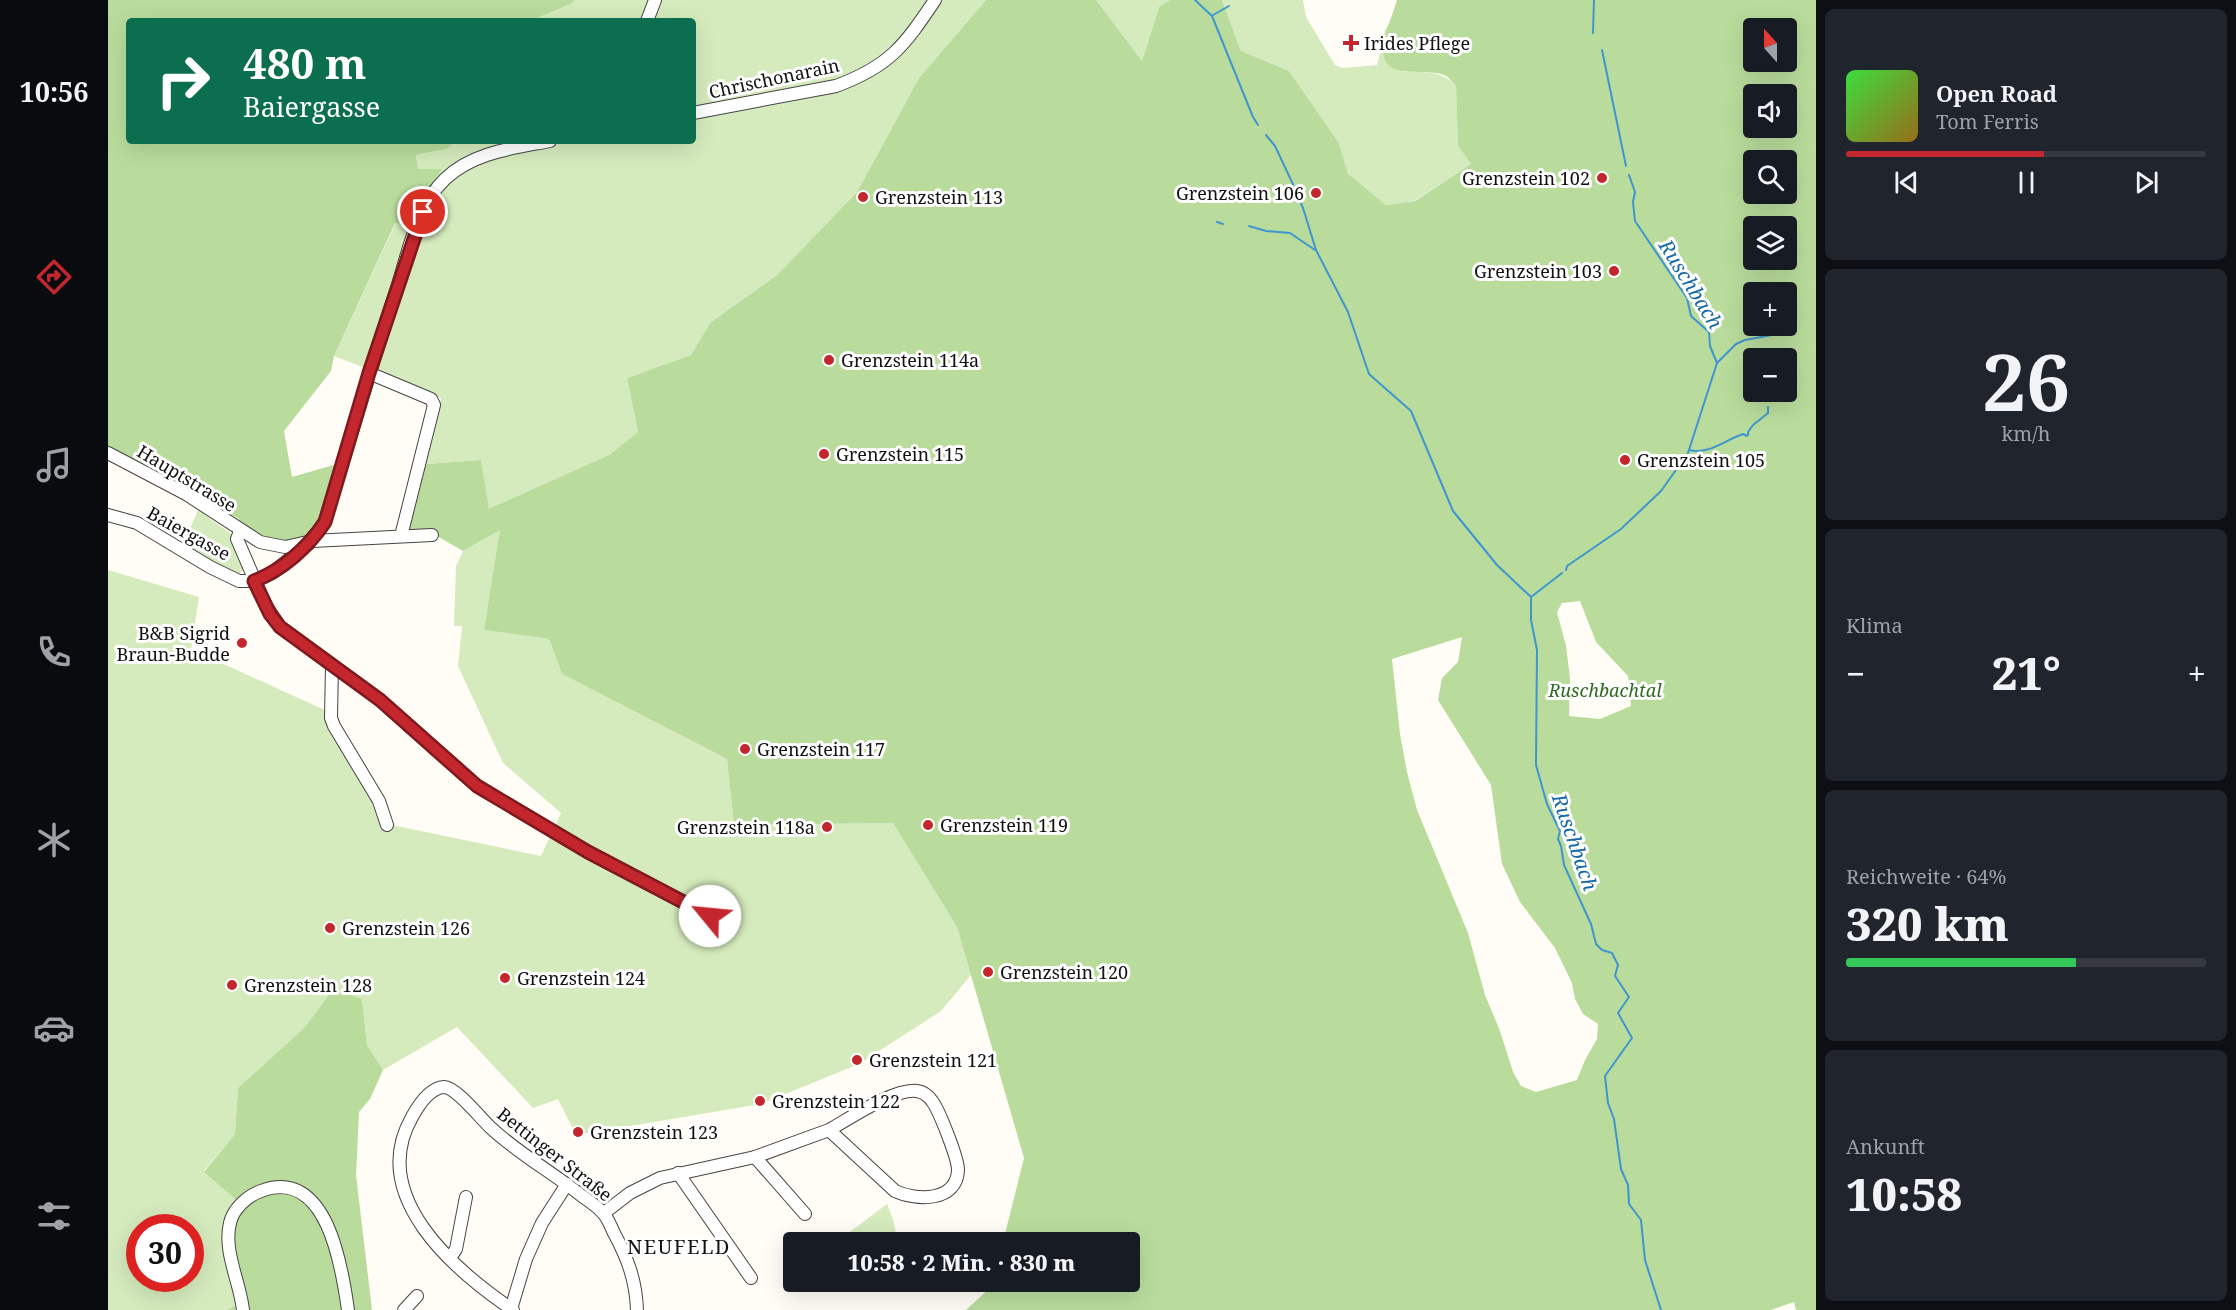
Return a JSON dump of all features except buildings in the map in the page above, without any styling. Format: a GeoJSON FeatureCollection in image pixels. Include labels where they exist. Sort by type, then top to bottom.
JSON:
{"type":"FeatureCollection","features":[{"type":"Feature","properties":{"kind":"street"},"geometry":{"type":"LineString","coordinates":[[648,18],[656,0]]}},
{"type":"Feature","properties":{"kind":"street","name":"Chrischonarain"},"geometry":{"type":"LineString","coordinates":[[696,112],[836,86],[859,78],[892,56],[908,40],[935,0]]}},
{"type":"Feature","properties":{"kind":"street"},"geometry":{"type":"LineString","coordinates":[[254,581],[272,573],[312,541],[325,522],[369,373],[418,224],[429,199],[445,179],[467,163],[492,152],[534,144]]}},
{"type":"Feature","properties":{"kind":"street"},"geometry":{"type":"LineString","coordinates":[[369,373],[428,398],[434,405],[401,536]]}},
{"type":"Feature","properties":{"kind":"street","name":"Hauptstrasse"},"geometry":{"type":"LineString","coordinates":[[108,453],[186,494],[244,533]]}},
{"type":"Feature","properties":{"kind":"street","name":"Baiergasse"},"geometry":{"type":"LineString","coordinates":[[108,514],[137,523],[210,567],[239,581],[254,581]]}},
{"type":"Feature","properties":{"kind":"street"},"geometry":{"type":"LineString","coordinates":[[432,535],[312,541],[285,547],[260,542],[244,533],[237,539],[270,614],[280,627],[380,700],[477,786],[588,852],[710,916]]}},
{"type":"Feature","properties":{"kind":"street"},"geometry":{"type":"LineString","coordinates":[[332,665],[334,726],[379,801],[387,825]]}},
{"type":"Feature","properties":{"kind":"street","name":"Bettinger Straße"},"geometry":{"type":"LineString","coordinates":[[450,1258],[428,1235],[416,1217],[403,1189],[399,1170],[399,1153],[408,1124],[417,1107],[432,1092],[440,1088],[453,1090],[492,1129],[524,1156],[567,1184],[604,1213],[628,1259],[633,1275],[637,1310]]}},
{"type":"Feature","properties":{"kind":"street"},"geometry":{"type":"LineString","coordinates":[[604,1213],[645,1184],[678,1173],[755,1157],[829,1130],[877,1103],[909,1091],[920,1091],[933,1102],[957,1160],[958,1172],[955,1182],[945,1192],[931,1198],[905,1196],[895,1191],[829,1130]]}},
{"type":"Feature","properties":{"kind":"street"},"geometry":{"type":"LineString","coordinates":[[755,1157],[805,1214]]}},
{"type":"Feature","properties":{"kind":"street"},"geometry":{"type":"LineString","coordinates":[[678,1173],[751,1278]]}},
{"type":"Feature","properties":{"kind":"street"},"geometry":{"type":"LineString","coordinates":[[466,1197],[456,1249],[450,1258],[471,1279],[512,1309],[525,1259],[542,1223],[567,1184]]}},
{"type":"Feature","properties":{"kind":"street"},"geometry":{"type":"LineString","coordinates":[[243,1310],[229,1243],[230,1222],[248,1197],[264,1190],[284,1188],[304,1195],[332,1233],[337,1247],[348,1310]]}},
{"type":"Feature","properties":{"kind":"street"},"geometry":{"type":"LineString","coordinates":[[404,1310],[417,1296]]}},
{"type":"Feature","properties":{"kind":"green space"},"geometry":{"type":"Polygon","coordinates":[[[108,0],[574,0],[573,3],[537,18],[126,18],[126,144],[453,144],[447,149],[416,155],[418,169],[442,169],[411,223],[395,223],[334,356],[331,371],[284,431],[292,477],[337,464],[320,521],[306,538],[283,542],[261,537],[237,523],[239,519],[108,449],[108,0]]]}},
{"type":"Feature","properties":{"kind":"green space"},"geometry":{"type":"Polygon","coordinates":[[[574,0],[986,0],[919,78],[857,192],[777,275],[710,323],[691,355],[627,378],[638,432],[609,455],[489,510],[481,460],[426,464],[441,398],[334,356],[396,222],[442,169],[418,169],[416,155],[447,149],[453,144],[696,144],[696,18],[537,18],[573,3],[574,0]]]}},
{"type":"Feature","properties":{"kind":"green space"},"geometry":{"type":"Polygon","coordinates":[[[986,0],[1096,0],[1142,61],[1159,7],[1170,0],[1222,0],[1241,51],[1289,71],[1339,143],[1348,174],[1386,205],[1415,201],[1471,164],[1458,146],[1456,85],[1446,76],[1438,73],[1398,70],[1390,67],[1385,60],[1383,50],[1385,38],[1397,0],[1816,0],[1816,1310],[1796,1310],[1794,1302],[1771,1310],[966,1310],[986,1292],[1140,1292],[1140,1232],[1006,1232],[1024,1158],[957,927],[893,823],[734,825],[727,759],[562,674],[549,639],[484,630],[500,530],[463,551],[430,532],[405,532],[426,464],[481,460],[489,509],[609,455],[638,432],[627,378],[691,355],[710,323],[777,275],[857,192],[919,78],[986,0]],[[1580,601],[1562,603],[1557,612],[1566,646],[1570,678],[1569,716],[1600,719],[1631,706],[1628,676],[1596,642],[1580,601]],[[1462,637],[1392,659],[1400,734],[1417,810],[1468,933],[1485,995],[1513,1072],[1521,1086],[1536,1092],[1577,1080],[1597,1039],[1598,1024],[1583,1014],[1575,999],[1572,983],[1555,948],[1520,902],[1502,864],[1491,785],[1438,700],[1442,678],[1458,662],[1462,637]]]}},
{"type":"Feature","properties":{"kind":"green space"},"geometry":{"type":"Polygon","coordinates":[[[1096,0],[1170,0],[1159,7],[1142,61],[1096,0]]]}},
{"type":"Feature","properties":{"kind":"green space"},"geometry":{"type":"Polygon","coordinates":[[[1222,0],[1303,0],[1306,17],[1335,65],[1342,68],[1377,65],[1385,30],[1392,20],[1383,48],[1403,72],[1438,74],[1456,85],[1458,146],[1471,164],[1414,201],[1386,205],[1348,175],[1339,143],[1289,71],[1241,51],[1222,0]]]}},
{"type":"Feature","properties":{"kind":"green space"},"geometry":{"type":"Polygon","coordinates":[[[198,510],[230,533],[244,569],[239,574],[221,566],[184,543],[198,510]]]}},
{"type":"Feature","properties":{"kind":"green space"},"geometry":{"type":"Polygon","coordinates":[[[501,529],[484,630],[549,639],[562,674],[727,759],[734,825],[893,823],[957,927],[971,975],[941,1011],[859,1064],[761,1104],[576,1135],[558,1099],[533,1108],[457,1027],[383,1070],[367,1045],[362,999],[334,988],[305,1027],[238,1088],[235,1134],[204,1171],[242,1204],[242,1302],[227,1310],[108,1310],[108,570],[199,597],[191,649],[327,711],[387,824],[541,856],[561,813],[503,763],[458,666],[462,626],[454,626],[456,566],[463,551],[501,529]]]}},
{"type":"Feature","properties":{"kind":"green space"},"geometry":{"type":"Polygon","coordinates":[[[334,988],[362,999],[367,1045],[383,1070],[370,1099],[359,1112],[356,1175],[372,1310],[243,1310],[241,1303],[235,1310],[227,1310],[242,1302],[229,1243],[241,1204],[204,1172],[235,1134],[238,1088],[305,1027],[334,988]]]}},
{"type":"Feature","properties":{"kind":"green space"},"geometry":{"type":"Polygon","coordinates":[[[887,1204],[895,1232],[850,1232],[887,1204]]]}},
{"type":"Feature","properties":{"kind":"waterway"},"geometry":{"type":"LineString","coordinates":[[1195,0],[1212,16],[1258,125]]}},
{"type":"Feature","properties":{"kind":"waterway","name":"Ruschbach"},"geometry":{"type":"LineString","coordinates":[[1593,33],[1594,0]]}},
{"type":"Feature","properties":{"kind":"waterway"},"geometry":{"type":"LineString","coordinates":[[1213,15],[1229,6]]}},
{"type":"Feature","properties":{"kind":"waterway","name":"Ruschbach"},"geometry":{"type":"LineString","coordinates":[[1602,50],[1626,166]]}},
{"type":"Feature","properties":{"kind":"waterway"},"geometry":{"type":"LineString","coordinates":[[1266,135],[1275,146],[1291,180],[1303,208],[1316,250],[1348,312],[1369,374],[1411,411],[1453,511],[1497,565],[1531,597]]}},
{"type":"Feature","properties":{"kind":"waterway","name":"Ruschbach"},"geometry":{"type":"LineString","coordinates":[[1566,570],[1567,566],[1621,529],[1661,491],[1688,453],[1717,363],[1710,346],[1709,332],[1691,316],[1687,298],[1635,221],[1633,202],[1635,192],[1629,175]]}},
{"type":"Feature","properties":{"kind":"waterway"},"geometry":{"type":"LineString","coordinates":[[1217,222],[1223,224]]}},
{"type":"Feature","properties":{"kind":"waterway"},"geometry":{"type":"LineString","coordinates":[[1249,226],[1266,231],[1290,233],[1315,250]]}},
{"type":"Feature","properties":{"kind":"waterway"},"geometry":{"type":"LineString","coordinates":[[1717,363],[1736,344],[1767,336]]}},
{"type":"Feature","properties":{"kind":"waterway"},"geometry":{"type":"LineString","coordinates":[[1748,435],[1753,425],[1768,413],[1768,407]]}},
{"type":"Feature","properties":{"kind":"waterway"},"geometry":{"type":"LineString","coordinates":[[1689,450],[1703,450],[1743,434],[1747,436]]}},
{"type":"Feature","properties":{"kind":"waterway","name":"Ruschbach"},"geometry":{"type":"LineString","coordinates":[[1562,573],[1531,597],[1531,620],[1537,650],[1536,765],[1547,804],[1560,831],[1558,839],[1564,865],[1591,924],[1596,944],[1602,950],[1612,953],[1618,965],[1615,976],[1629,997],[1618,1013],[1632,1038],[1605,1076],[1621,1169],[1628,1185],[1629,1204],[1641,1220],[1645,1260],[1661,1310]]}},
{"type":"Feature","properties":{"kind":"place","name":"Irides Pflege"},"geometry":{"type":"Point","coordinates":[1351,43]}},
{"type":"Feature","properties":{"kind":"place","name":"Grenzstein 102"},"geometry":{"type":"Point","coordinates":[1602,178]}},
{"type":"Feature","properties":{"kind":"place","name":"Grenzstein 106"},"geometry":{"type":"Point","coordinates":[1316,193]}},
{"type":"Feature","properties":{"kind":"place","name":"Grenzstein 113"},"geometry":{"type":"Point","coordinates":[863,197]}},
{"type":"Feature","properties":{"kind":"place","name":"Grenzstein 103"},"geometry":{"type":"Point","coordinates":[1614,271]}},
{"type":"Feature","properties":{"kind":"place","name":"Grenzstein 114a"},"geometry":{"type":"Point","coordinates":[829,360]}},
{"type":"Feature","properties":{"kind":"place","name":"Grenzstein 115"},"geometry":{"type":"Point","coordinates":[824,454]}},
{"type":"Feature","properties":{"kind":"place","name":"Grenzstein 105"},"geometry":{"type":"Point","coordinates":[1625,460]}},
{"type":"Feature","properties":{"kind":"place","name":"B&B Sigrid Braun-Budde"},"geometry":{"type":"Point","coordinates":[242,643]}},
{"type":"Feature","properties":{"kind":"place","name":"Grenzstein 117"},"geometry":{"type":"Point","coordinates":[745,749]}},
{"type":"Feature","properties":{"kind":"place","name":"Grenzstein 119"},"geometry":{"type":"Point","coordinates":[928,825]}},
{"type":"Feature","properties":{"kind":"place","name":"Grenzstein 118a"},"geometry":{"type":"Point","coordinates":[827,827]}},
{"type":"Feature","properties":{"kind":"place","name":"Grenzstein 126"},"geometry":{"type":"Point","coordinates":[330,928]}},
{"type":"Feature","properties":{"kind":"place","name":"Grenzstein 120"},"geometry":{"type":"Point","coordinates":[988,972]}},
{"type":"Feature","properties":{"kind":"place","name":"Grenzstein 124"},"geometry":{"type":"Point","coordinates":[505,978]}},
{"type":"Feature","properties":{"kind":"place","name":"Grenzstein 128"},"geometry":{"type":"Point","coordinates":[232,985]}},
{"type":"Feature","properties":{"kind":"place","name":"Grenzstein 121"},"geometry":{"type":"Point","coordinates":[857,1060]}},
{"type":"Feature","properties":{"kind":"place","name":"Grenzstein 122"},"geometry":{"type":"Point","coordinates":[760,1101]}},
{"type":"Feature","properties":{"kind":"place","name":"Grenzstein 123"},"geometry":{"type":"Point","coordinates":[578,1132]}},
{"type":"Feature","properties":{"kind":"district","name":"NEUFELD"},"geometry":{"type":"Point","coordinates":[679,1246]}},
{"type":"Feature","properties":{"kind":"route"},"geometry":{"type":"LineString","coordinates":[[423,212],[369,373],[325,522],[312,541],[272,573],[254,581],[270,614],[280,627],[380,700],[477,786],[588,852],[710,916]]}},
{"type":"Feature","properties":{"kind":"park label","name":"Ruschbachtal"},"geometry":{"type":"Point","coordinates":[1605,690]}}]}
